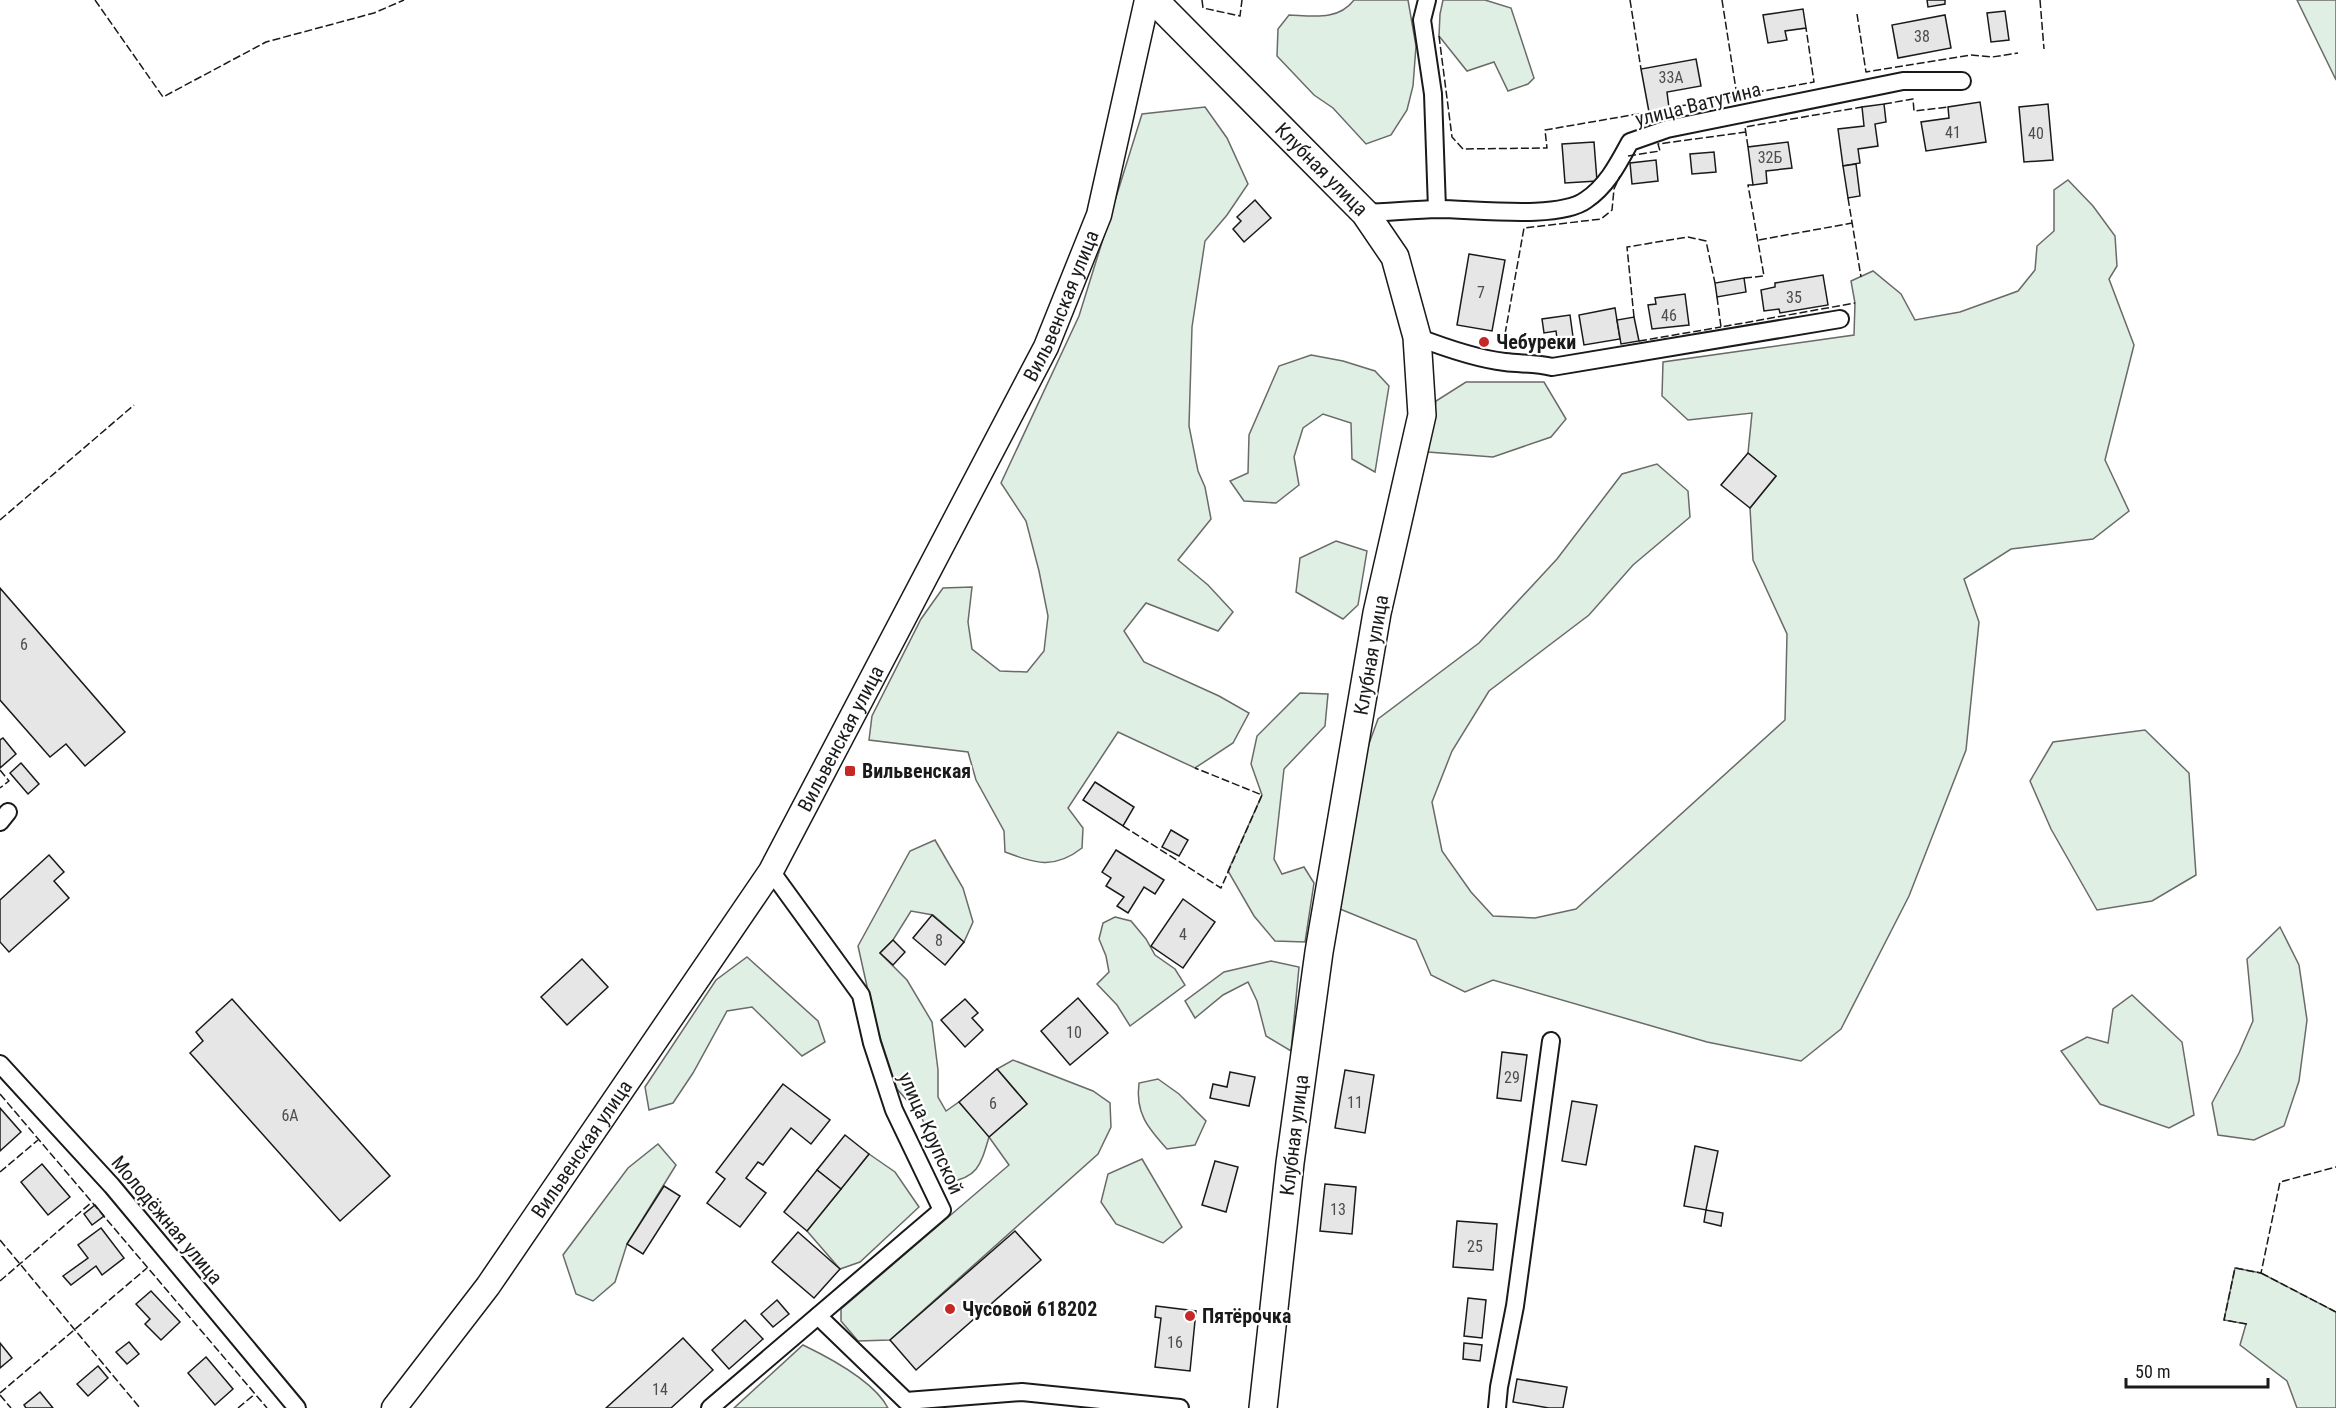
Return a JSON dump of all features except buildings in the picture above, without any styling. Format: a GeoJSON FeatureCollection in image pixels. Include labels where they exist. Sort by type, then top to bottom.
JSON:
{"type":"FeatureCollection","features":[{"type":"Feature","properties":{"kind":"main road","name":"Клубная улица"},"geometry":{"type":"LineString","coordinates":[[1154,0],[1365,213],[1395,257],[1417,337],[1422,415],[1377,613],[1319,952],[1290,1163],[1263,1408]]}},
{"type":"Feature","properties":{"kind":"street","name":"Вильвенская улица"},"geometry":{"type":"LineString","coordinates":[[394,1408],[488,1286],[771,871],[1046,347],[1099,215],[1147,0]]}},
{"type":"Feature","properties":{"kind":"street"},"geometry":{"type":"LineString","coordinates":[[1427,0],[1422,20],[1433,94],[1437,209]]}},
{"type":"Feature","properties":{"kind":"street","name":"улица Ватутина"},"geometry":{"type":"LineString","coordinates":[[1365,213],[1437,209],[1545,211],[1571,208],[1586,200],[1601,187],[1612,174],[1629,142],[1667,129],[1903,81],[1962,81]]}},
{"type":"Feature","properties":{"kind":"street"},"geometry":{"type":"LineString","coordinates":[[1417,337],[1453,350],[1503,362],[1535,363],[1552,367],[1840,319]]}},
{"type":"Feature","properties":{"kind":"street","name":"улица Крупской"},"geometry":{"type":"LineString","coordinates":[[710,1408],[942,1210],[894,1110],[872,1043],[861,995],[771,871]]}},
{"type":"Feature","properties":{"kind":"street"},"geometry":{"type":"LineString","coordinates":[[1497,1408],[1515,1306],[1551,1041]]}},
{"type":"Feature","properties":{"kind":"street","name":"Молодёжная улица"},"geometry":{"type":"LineString","coordinates":[[0,1064],[112,1186],[297,1408]]}},
{"type":"Feature","properties":{"kind":"street"},"geometry":{"type":"LineString","coordinates":[[818,1316],[906,1401],[1023,1392],[1180,1408]]}},
{"type":"Feature","properties":{"kind":"street"},"geometry":{"type":"LineString","coordinates":[[1015,1408],[1023,1392]]}},
{"type":"Feature","properties":{"kind":"green space"},"geometry":{"type":"Polygon","coordinates":[[[1354,0],[1408,0],[1416,46],[1413,86],[1407,110],[1391,135],[1366,144],[1333,108],[1314,95],[1277,56],[1278,29],[1289,15],[1325,16],[1348,7],[1354,0]]]}},
{"type":"Feature","properties":{"kind":"green space"},"geometry":{"type":"Polygon","coordinates":[[[1443,0],[1485,0],[1511,8],[1534,78],[1528,84],[1508,91],[1494,62],[1467,71],[1439,36],[1443,0]]]}},
{"type":"Feature","properties":{"kind":"green space"},"geometry":{"type":"Polygon","coordinates":[[[2297,0],[2336,0],[2336,80],[2297,0]]]}},
{"type":"Feature","properties":{"kind":"green space"},"geometry":{"type":"Polygon","coordinates":[[[1205,107],[1227,138],[1248,184],[1227,215],[1205,241],[1192,327],[1189,426],[1211,519],[1178,560],[1208,585],[1233,612],[1218,631],[1146,603],[1124,631],[1144,662],[1219,696],[1249,713],[1233,743],[1195,768],[1118,732],[1068,808],[1083,828],[1082,848],[1072,855],[1053,862],[1026,859],[1005,852],[1004,831],[976,780],[968,752],[869,740],[872,716],[921,619],[943,588],[972,587],[968,622],[972,649],[1000,671],[1027,672],[1044,651],[1048,616],[1039,571],[1026,521],[1001,483],[1079,316],[1142,114],[1205,107]]]}},
{"type":"Feature","properties":{"kind":"green space"},"geometry":{"type":"Polygon","coordinates":[[[2068,180],[2093,206],[2115,236],[2117,266],[2109,279],[2134,345],[2105,460],[2129,511],[2093,539],[2011,549],[1964,579],[1979,622],[1966,750],[1909,896],[1841,1029],[1801,1061],[1707,1042],[1493,980],[1465,992],[1431,975],[1416,940],[1340,909],[1366,752],[1378,719],[1479,643],[1557,559],[1622,474],[1657,464],[1688,491],[1690,517],[1633,565],[1589,615],[1489,691],[1452,751],[1432,802],[1442,851],[1471,892],[1493,916],[1535,918],[1576,909],[1785,720],[1787,634],[1753,560],[1750,508],[1776,476],[1748,453],[1752,413],[1688,420],[1662,396],[1663,362],[1854,335],[1855,303],[1851,281],[1873,271],[1901,294],[1915,320],[1960,312],[2018,291],[2035,270],[2037,246],[2054,231],[2054,190],[2068,180]]]}},
{"type":"Feature","properties":{"kind":"green space"},"geometry":{"type":"Polygon","coordinates":[[[1311,355],[1343,361],[1375,371],[1389,386],[1375,472],[1352,459],[1351,423],[1323,414],[1303,428],[1294,457],[1299,485],[1276,503],[1244,501],[1230,481],[1248,473],[1249,435],[1279,366],[1311,355]]]}},
{"type":"Feature","properties":{"kind":"green space"},"geometry":{"type":"Polygon","coordinates":[[[1466,382],[1544,382],[1566,419],[1551,437],[1493,457],[1428,452],[1436,401],[1466,382]]]}},
{"type":"Feature","properties":{"kind":"green space"},"geometry":{"type":"Polygon","coordinates":[[[1336,541],[1367,551],[1358,605],[1343,619],[1296,592],[1300,558],[1336,541]]]}},
{"type":"Feature","properties":{"kind":"green space"},"geometry":{"type":"Polygon","coordinates":[[[1300,693],[1328,694],[1325,726],[1284,769],[1274,859],[1282,874],[1304,867],[1314,883],[1305,942],[1275,941],[1254,916],[1228,871],[1262,795],[1251,764],[1257,736],[1300,693]]]}},
{"type":"Feature","properties":{"kind":"green space"},"geometry":{"type":"Polygon","coordinates":[[[2145,730],[2189,773],[2196,875],[2152,901],[2097,910],[2051,829],[2030,781],[2053,742],[2145,730]]]}},
{"type":"Feature","properties":{"kind":"green space"},"geometry":{"type":"Polygon","coordinates":[[[935,840],[963,888],[973,922],[964,942],[933,915],[911,911],[893,940],[880,953],[907,980],[932,1022],[938,1070],[938,1097],[946,1111],[959,1102],[990,1136],[1027,1104],[997,1069],[1013,1060],[1093,1091],[1110,1103],[1111,1127],[1098,1154],[890,1340],[858,1341],[841,1321],[841,1309],[1009,1165],[989,1137],[977,1168],[966,1177],[948,1182],[921,1116],[897,1089],[875,1022],[858,946],[910,851],[935,840]]]}},
{"type":"Feature","properties":{"kind":"green space"},"geometry":{"type":"Polygon","coordinates":[[[1115,917],[1131,921],[1146,939],[1155,955],[1175,969],[1185,985],[1130,1026],[1117,1005],[1097,984],[1109,972],[1099,939],[1103,923],[1115,917]]]}},
{"type":"Feature","properties":{"kind":"green space"},"geometry":{"type":"Polygon","coordinates":[[[2280,927],[2299,965],[2307,1020],[2299,1081],[2284,1126],[2254,1140],[2218,1135],[2212,1103],[2253,1021],[2247,959],[2280,927]]]}},
{"type":"Feature","properties":{"kind":"green space"},"geometry":{"type":"Polygon","coordinates":[[[747,957],[818,1021],[825,1042],[802,1056],[752,1007],[727,1011],[693,1073],[673,1103],[649,1110],[645,1087],[716,980],[747,957]]]}},
{"type":"Feature","properties":{"kind":"green space"},"geometry":{"type":"Polygon","coordinates":[[[1271,961],[1299,967],[1291,1051],[1266,1036],[1257,1001],[1248,982],[1223,995],[1195,1018],[1185,1001],[1224,972],[1271,961]]]}},
{"type":"Feature","properties":{"kind":"green space"},"geometry":{"type":"Polygon","coordinates":[[[2132,995],[2182,1042],[2194,1115],[2169,1128],[2100,1104],[2061,1051],[2087,1037],[2108,1043],[2113,1009],[2132,995]]]}},
{"type":"Feature","properties":{"kind":"green space"},"geometry":{"type":"Polygon","coordinates":[[[1158,1079],[1179,1094],[1206,1121],[1195,1145],[1167,1149],[1144,1119],[1139,1103],[1139,1083],[1158,1079]]]}},
{"type":"Feature","properties":{"kind":"green space"},"geometry":{"type":"Polygon","coordinates":[[[658,1144],[676,1165],[627,1244],[615,1282],[593,1301],[576,1294],[563,1255],[628,1168],[658,1144]]]}},
{"type":"Feature","properties":{"kind":"green space"},"geometry":{"type":"Polygon","coordinates":[[[869,1154],[895,1172],[919,1207],[860,1262],[840,1269],[807,1231],[869,1154]]]}},
{"type":"Feature","properties":{"kind":"green space"},"geometry":{"type":"Polygon","coordinates":[[[1142,1159],[1182,1227],[1163,1243],[1116,1224],[1101,1202],[1108,1174],[1142,1159]]]}},
{"type":"Feature","properties":{"kind":"green space"},"geometry":{"type":"Polygon","coordinates":[[[2235,1268],[2261,1273],[2336,1312],[2336,1408],[2297,1408],[2287,1381],[2240,1345],[2246,1324],[2224,1320],[2235,1268]]]}},
{"type":"Feature","properties":{"kind":"green space"},"geometry":{"type":"Polygon","coordinates":[[[803,1345],[862,1380],[873,1389],[888,1408],[734,1408],[803,1345]]]}},
{"type":"Feature","properties":{"kind":"fence"},"geometry":{"type":"LineString","coordinates":[[95,0],[163,97],[266,42],[374,13],[404,0]]}},
{"type":"Feature","properties":{"kind":"fence"},"geometry":{"type":"LineString","coordinates":[[1202,0],[1203,8],[1240,16],[1242,0]]}},
{"type":"Feature","properties":{"kind":"fence"},"geometry":{"type":"LineString","coordinates":[[1630,0],[1641,69]]}},
{"type":"Feature","properties":{"kind":"fence"},"geometry":{"type":"LineString","coordinates":[[1722,0],[1737,96]]}},
{"type":"Feature","properties":{"kind":"fence"},"geometry":{"type":"LineString","coordinates":[[2040,0],[2044,49]]}},
{"type":"Feature","properties":{"kind":"fence"},"geometry":{"type":"LineString","coordinates":[[1857,14],[1866,72],[1971,55],[1992,57],[2018,53]]}},
{"type":"Feature","properties":{"kind":"fence"},"geometry":{"type":"LineString","coordinates":[[1669,108],[1814,82],[1806,28]]}},
{"type":"Feature","properties":{"kind":"fence"},"geometry":{"type":"LineString","coordinates":[[1439,36],[1452,137],[1463,149],[1547,148],[1545,130],[1649,112]]}},
{"type":"Feature","properties":{"kind":"fence"},"geometry":{"type":"LineString","coordinates":[[1884,104],[1913,99],[1914,111],[1948,107]]}},
{"type":"Feature","properties":{"kind":"fence"},"geometry":{"type":"LineString","coordinates":[[1748,147],[1745,127],[1862,107]]}},
{"type":"Feature","properties":{"kind":"fence"},"geometry":{"type":"LineString","coordinates":[[1628,156],[1660,151],[1658,144],[1746,132]]}},
{"type":"Feature","properties":{"kind":"fence"},"geometry":{"type":"LineString","coordinates":[[1505,334],[1524,228],[1601,219],[1612,210],[1614,189],[1620,176]]}},
{"type":"Feature","properties":{"kind":"fence"},"geometry":{"type":"LineString","coordinates":[[1744,278],[1764,276],[1748,185],[1753,185]]}},
{"type":"Feature","properties":{"kind":"fence"},"geometry":{"type":"LineString","coordinates":[[1848,198],[1861,277]]}},
{"type":"Feature","properties":{"kind":"fence"},"geometry":{"type":"LineString","coordinates":[[1759,240],[1852,223]]}},
{"type":"Feature","properties":{"kind":"fence"},"geometry":{"type":"LineString","coordinates":[[1634,317],[1627,247],[1688,237],[1706,241],[1715,283]]}},
{"type":"Feature","properties":{"kind":"fence"},"geometry":{"type":"LineString","coordinates":[[1717,297],[1721,327],[1855,303]]}},
{"type":"Feature","properties":{"kind":"fence"},"geometry":{"type":"LineString","coordinates":[[1639,341],[1721,327]]}},
{"type":"Feature","properties":{"kind":"fence"},"geometry":{"type":"LineString","coordinates":[[0,520],[134,405]]}},
{"type":"Feature","properties":{"kind":"fence"},"geometry":{"type":"LineString","coordinates":[[1123,826],[1221,888],[1262,795],[1195,768]]}},
{"type":"Feature","properties":{"kind":"fence"},"geometry":{"type":"LineString","coordinates":[[0,770],[9,781],[0,788]]}},
{"type":"Feature","properties":{"kind":"fence"},"geometry":{"type":"LineString","coordinates":[[0,1094],[267,1408]]}},
{"type":"Feature","properties":{"kind":"fence"},"geometry":{"type":"LineString","coordinates":[[0,1172],[38,1140]]}},
{"type":"Feature","properties":{"kind":"fence"},"geometry":{"type":"LineString","coordinates":[[2247,1324],[2224,1320],[2235,1268],[2261,1273],[2280,1182],[2336,1167]]}},
{"type":"Feature","properties":{"kind":"fence"},"geometry":{"type":"LineString","coordinates":[[0,1281],[92,1202]]}},
{"type":"Feature","properties":{"kind":"fence"},"geometry":{"type":"LineString","coordinates":[[0,1240],[140,1408]]}},
{"type":"Feature","properties":{"kind":"fence"},"geometry":{"type":"LineString","coordinates":[[0,1393],[147,1268]]}},
{"type":"Feature","properties":{"kind":"fence"},"geometry":{"type":"LineString","coordinates":[[2261,1273],[2336,1312]]}},
{"type":"Feature","properties":{"kind":"fence"},"geometry":{"type":"LineString","coordinates":[[238,1408],[255,1394]]}},
{"type":"Feature","properties":{"kind":"fence"},"geometry":{"type":"LineString","coordinates":[[0,1395],[11,1408]]}},
{"type":"Feature","properties":{"kind":"place","name":"Чебуреки"},"geometry":{"type":"Point","coordinates":[1484,342]}},
{"type":"Feature","properties":{"kind":"place","name":"Вильвенская"},"geometry":{"type":"Point","coordinates":[850,771]}},
{"type":"Feature","properties":{"kind":"place","name":"Чусовой 618202"},"geometry":{"type":"Point","coordinates":[950,1309]}},
{"type":"Feature","properties":{"kind":"place","name":"Пятёрочка"},"geometry":{"type":"Point","coordinates":[1190,1316]}}]}
